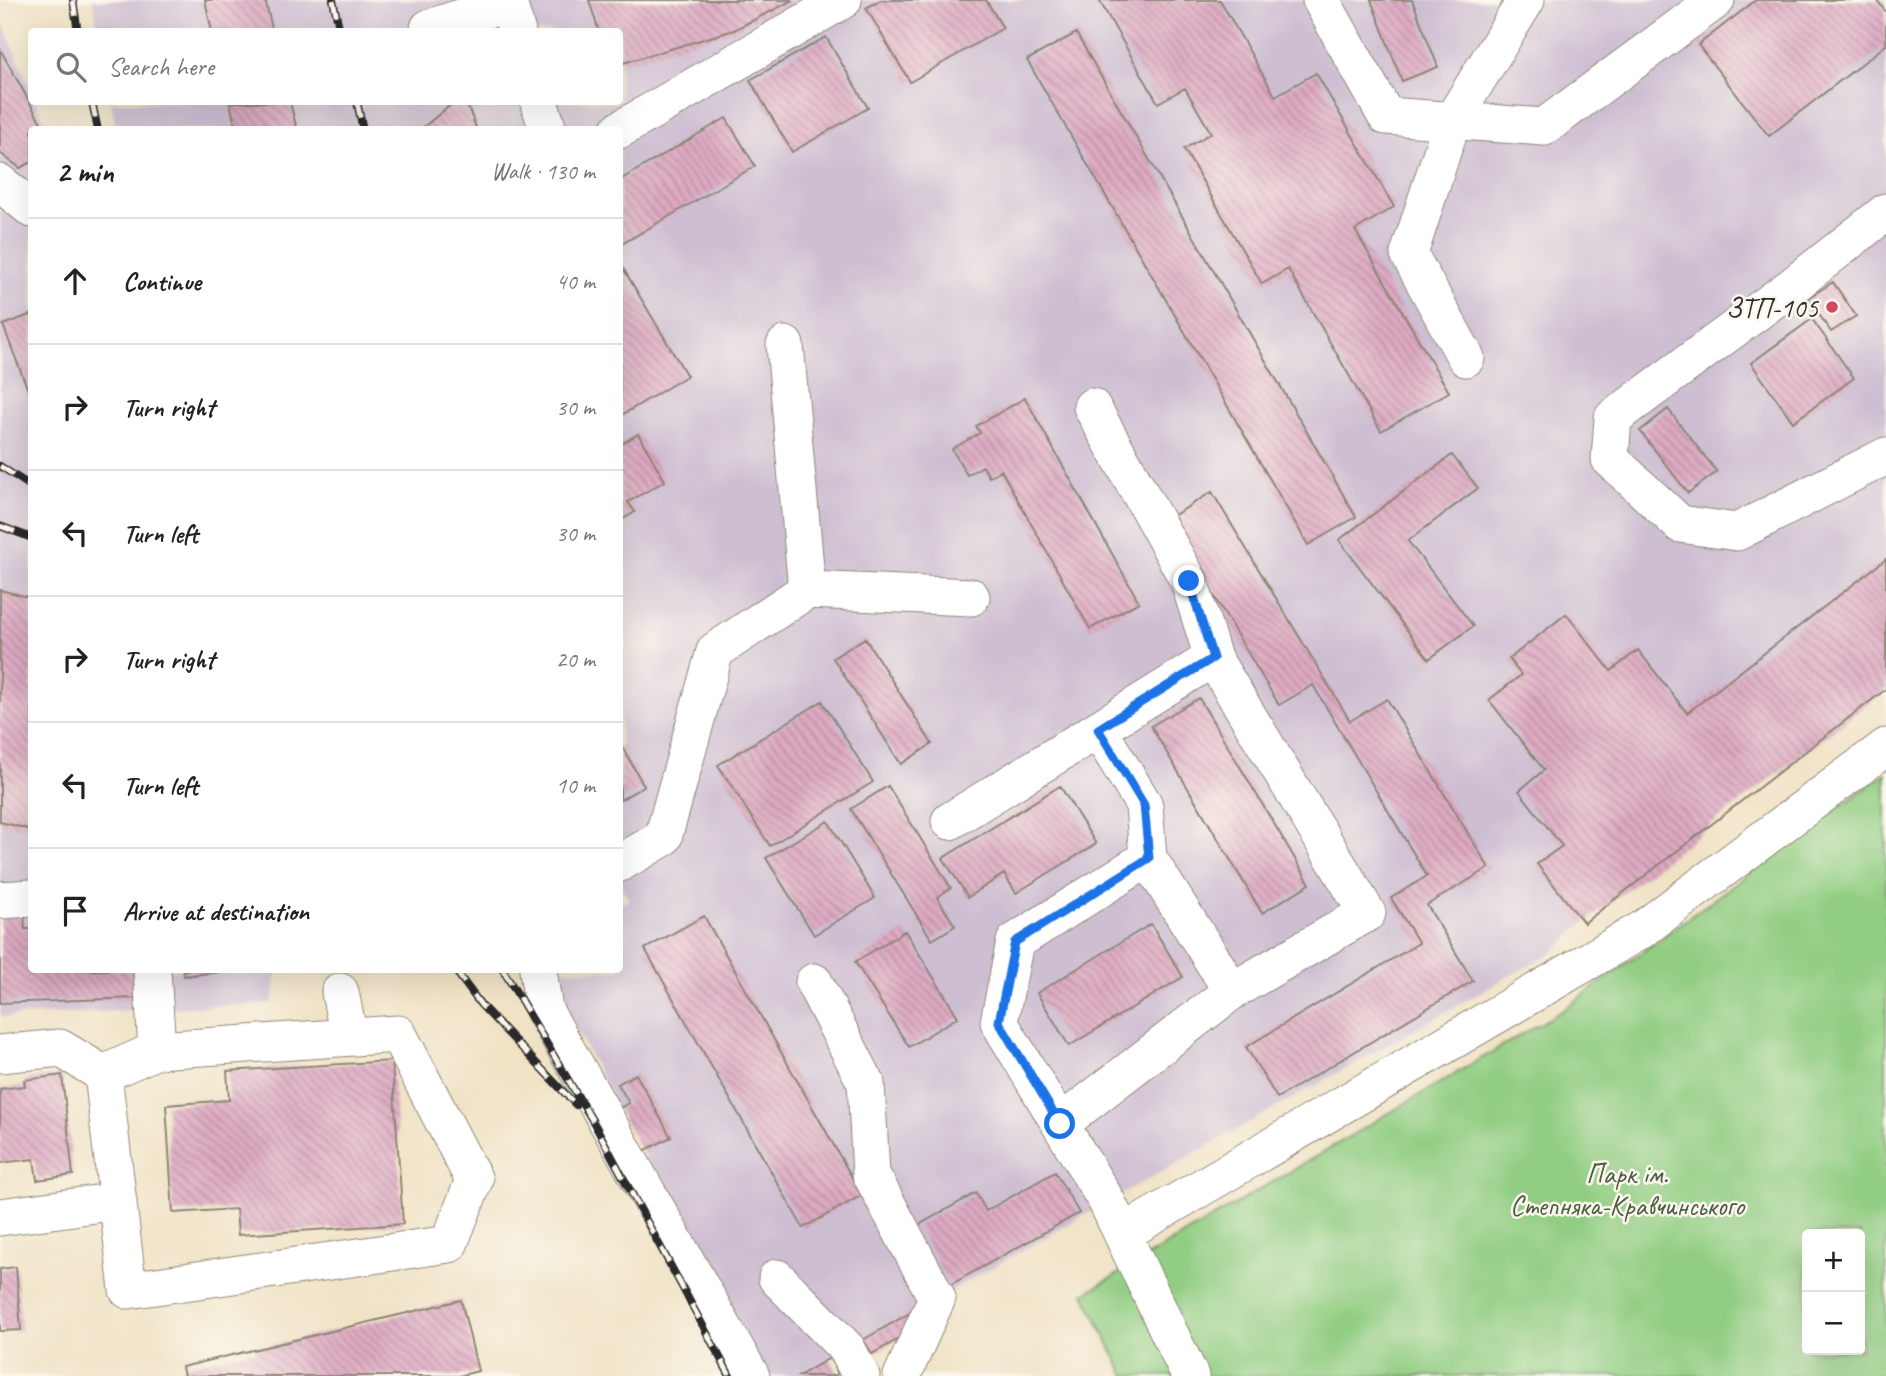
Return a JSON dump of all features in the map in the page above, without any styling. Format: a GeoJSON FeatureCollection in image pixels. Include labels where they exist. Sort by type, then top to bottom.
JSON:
{"type":"FeatureCollection","features":[{"type":"Feature","properties":{"kind":"lane"},"geometry":{"type":"LineString","coordinates":[[623,128],[843,0]]}},
{"type":"Feature","properties":{"kind":"lane"},"geometry":{"type":"LineString","coordinates":[[1321,0],[1386,116],[1544,127],[1716,0]]}},
{"type":"Feature","properties":{"kind":"lane"},"geometry":{"type":"LineString","coordinates":[[1466,358],[1409,254],[1452,121],[1526,0]]}},
{"type":"Feature","properties":{"kind":"lane"},"geometry":{"type":"LineString","coordinates":[[429,28],[508,3],[516,28]]}},
{"type":"Feature","properties":{"kind":"lane"},"geometry":{"type":"LineString","coordinates":[[540,105],[547,126]]}},
{"type":"Feature","properties":{"kind":"lane"},"geometry":{"type":"LineString","coordinates":[[0,183],[28,206]]}},
{"type":"Feature","properties":{"kind":"lane"},"geometry":{"type":"LineString","coordinates":[[1886,212],[1791,287],[1613,418],[1610,459],[1680,524],[1737,532],[1886,456]]}},
{"type":"Feature","properties":{"kind":"lane"},"geometry":{"type":"LineString","coordinates":[[785,345],[807,590]]}},
{"type":"Feature","properties":{"kind":"lane"},"geometry":{"type":"LineString","coordinates":[[1060,1124],[1232,992],[1367,913],[1213,658],[1189,581],[1092,407]]}},
{"type":"Feature","properties":{"kind":"lane"},"geometry":{"type":"LineString","coordinates":[[623,861],[663,838],[715,651],[807,590],[971,597]]}},
{"type":"Feature","properties":{"kind":"lane"},"geometry":{"type":"LineString","coordinates":[[950,821],[1213,658]]}},
{"type":"Feature","properties":{"kind":"lane"},"geometry":{"type":"LineString","coordinates":[[1098,729],[1144,805],[1149,858],[1232,992]]}},
{"type":"Feature","properties":{"kind":"lane"},"geometry":{"type":"LineString","coordinates":[[1122,1234],[1643,929],[1886,747]]}},
{"type":"Feature","properties":{"kind":"lane"},"geometry":{"type":"LineString","coordinates":[[1149,858],[1015,942],[999,1022],[1107,1202],[1190,1376]]}},
{"type":"Feature","properties":{"kind":"lane"},"geometry":{"type":"LineString","coordinates":[[0,900],[28,898]]}},
{"type":"Feature","properties":{"kind":"lane"},"geometry":{"type":"LineString","coordinates":[[152,973],[156,1050]]}},
{"type":"Feature","properties":{"kind":"lane"},"geometry":{"type":"LineString","coordinates":[[538,973],[544,1010],[751,1376]]}},
{"type":"Feature","properties":{"kind":"lane"},"geometry":{"type":"LineString","coordinates":[[814,982],[866,1083],[871,1174],[937,1298],[902,1376]]}},
{"type":"Feature","properties":{"kind":"lane"},"geometry":{"type":"LineString","coordinates":[[341,992],[349,1037]]}},
{"type":"Feature","properties":{"kind":"lane"},"geometry":{"type":"LineString","coordinates":[[398,1034],[474,1180],[449,1244],[128,1290],[103,1074],[156,1050],[398,1034]]}},
{"type":"Feature","properties":{"kind":"lane"},"geometry":{"type":"LineString","coordinates":[[0,1054],[60,1048],[103,1074]]}},
{"type":"Feature","properties":{"kind":"lane"},"geometry":{"type":"LineString","coordinates":[[0,1217],[118,1201]]}},
{"type":"Feature","properties":{"kind":"lane"},"geometry":{"type":"LineString","coordinates":[[777,1278],[847,1349],[860,1376]]}},
{"type":"Feature","properties":{"kind":"shaded area"},"geometry":{"type":"Polygon","coordinates":[[[93,0],[1886,0],[1886,689],[1584,923],[1554,951],[799,1376],[768,1376],[618,1109],[568,1013],[557,984],[556,973],[623,973],[623,903],[629,900],[623,889],[623,126],[115,126],[112,105],[623,105],[623,28],[98,28],[93,0]]]}},
{"type":"Feature","properties":{"kind":"shaded area"},"geometry":{"type":"Polygon","coordinates":[[[0,16],[28,84],[28,105],[37,105],[47,126],[28,126],[28,973],[277,973],[272,1003],[0,1017],[0,16]]]}},
{"type":"Feature","properties":{"kind":"green space","name":"Парк ім. Степняка-Кравчинського"},"geometry":{"type":"Polygon","coordinates":[[[1886,773],[1886,1376],[1125,1376],[1084,1294],[1563,1010],[1886,773]]]}},
{"type":"Feature","properties":{"kind":"building"},"geometry":{"type":"Polygon","coordinates":[[[205,0],[265,0],[272,28],[211,28],[205,0]]]}},
{"type":"Feature","properties":{"kind":"building"},"geometry":{"type":"Polygon","coordinates":[[[589,0],[793,0],[734,30],[623,63],[623,28],[598,28],[589,0]]]}},
{"type":"Feature","properties":{"kind":"building"},"geometry":{"type":"Polygon","coordinates":[[[881,0],[986,0],[1003,28],[910,82],[866,8],[881,0]]]}},
{"type":"Feature","properties":{"kind":"building"},"geometry":{"type":"Polygon","coordinates":[[[1099,0],[1220,0],[1275,96],[1316,73],[1394,207],[1355,230],[1449,392],[1381,431],[1288,269],[1262,284],[1184,149],[1211,133],[1185,88],[1158,103],[1099,0]]]}},
{"type":"Feature","properties":{"kind":"building"},"geometry":{"type":"Polygon","coordinates":[[[1371,0],[1412,0],[1438,67],[1402,81],[1371,0]]]}},
{"type":"Feature","properties":{"kind":"building"},"geometry":{"type":"Polygon","coordinates":[[[1756,0],[1877,0],[1886,12],[1886,45],[1769,136],[1698,45],[1756,0]]]}},
{"type":"Feature","properties":{"kind":"building"},"geometry":{"type":"Polygon","coordinates":[[[1076,33],[1356,517],[1308,545],[1027,60],[1076,33]]]}},
{"type":"Feature","properties":{"kind":"building"},"geometry":{"type":"Polygon","coordinates":[[[826,37],[868,108],[792,152],[750,80],[826,37]]]}},
{"type":"Feature","properties":{"kind":"building"},"geometry":{"type":"Polygon","coordinates":[[[0,49],[28,99],[28,105],[31,105],[43,126],[28,126],[28,164],[20,168],[0,153],[0,49]]]}},
{"type":"Feature","properties":{"kind":"building"},"geometry":{"type":"Polygon","coordinates":[[[231,105],[291,105],[296,126],[235,126],[231,105]]]}},
{"type":"Feature","properties":{"kind":"building"},"geometry":{"type":"Polygon","coordinates":[[[450,105],[467,105],[475,126],[425,126],[450,105]]]}},
{"type":"Feature","properties":{"kind":"building"},"geometry":{"type":"Polygon","coordinates":[[[726,118],[755,166],[623,243],[623,178],[726,118]]]}},
{"type":"Feature","properties":{"kind":"building"},"geometry":{"type":"Polygon","coordinates":[[[623,268],[687,376],[623,414],[623,268]]]}},
{"type":"Feature","properties":{"kind":"building","name":"ЗТП-105"},"geometry":{"type":"Polygon","coordinates":[[[1833,282],[1856,316],[1831,332],[1808,298],[1833,282]]]}},
{"type":"Feature","properties":{"kind":"building"},"geometry":{"type":"Polygon","coordinates":[[[28,316],[28,390],[3,325],[28,316]]]}},
{"type":"Feature","properties":{"kind":"building"},"geometry":{"type":"Polygon","coordinates":[[[1812,319],[1854,378],[1793,422],[1751,363],[1812,319]]]}},
{"type":"Feature","properties":{"kind":"building"},"geometry":{"type":"Polygon","coordinates":[[[1025,398],[1139,602],[1090,629],[1001,470],[989,477],[983,466],[967,475],[952,449],[980,433],[976,426],[1025,398]]]}},
{"type":"Feature","properties":{"kind":"building"},"geometry":{"type":"Polygon","coordinates":[[[1668,409],[1717,472],[1688,493],[1640,431],[1668,409]]]}},
{"type":"Feature","properties":{"kind":"building"},"geometry":{"type":"Polygon","coordinates":[[[638,434],[665,481],[628,502],[635,512],[623,519],[623,443],[638,434]]]}},
{"type":"Feature","properties":{"kind":"building"},"geometry":{"type":"Polygon","coordinates":[[[1452,455],[1478,488],[1408,541],[1473,626],[1429,659],[1339,540],[1452,455]]]}},
{"type":"Feature","properties":{"kind":"building"},"geometry":{"type":"Polygon","coordinates":[[[1212,492],[1350,721],[1387,699],[1489,868],[1427,905],[1473,981],[1277,1098],[1246,1047],[1419,943],[1391,898],[1427,876],[1313,685],[1279,705],[1168,519],[1212,492]]]}},
{"type":"Feature","properties":{"kind":"building"},"geometry":{"type":"Polygon","coordinates":[[[1886,559],[1886,689],[1584,923],[1537,864],[1562,846],[1519,791],[1544,770],[1489,700],[1521,675],[1509,659],[1566,614],[1611,671],[1638,650],[1687,713],[1886,559]]]}},
{"type":"Feature","properties":{"kind":"building"},"geometry":{"type":"Polygon","coordinates":[[[0,590],[28,597],[28,829],[0,822],[0,590]]]}},
{"type":"Feature","properties":{"kind":"building"},"geometry":{"type":"Polygon","coordinates":[[[865,638],[932,744],[901,764],[833,658],[865,638]]]}},
{"type":"Feature","properties":{"kind":"building"},"geometry":{"type":"Polygon","coordinates":[[[1199,698],[1310,884],[1262,913],[1151,726],[1199,698]]]}},
{"type":"Feature","properties":{"kind":"building"},"geometry":{"type":"Polygon","coordinates":[[[822,701],[873,782],[770,846],[718,765],[822,701]]]}},
{"type":"Feature","properties":{"kind":"building"},"geometry":{"type":"Polygon","coordinates":[[[623,748],[644,786],[623,798],[623,748]]]}},
{"type":"Feature","properties":{"kind":"building"},"geometry":{"type":"Polygon","coordinates":[[[888,786],[951,888],[937,897],[955,926],[932,940],[851,809],[888,786]]]}},
{"type":"Feature","properties":{"kind":"building"},"geometry":{"type":"Polygon","coordinates":[[[1060,786],[1096,844],[1016,893],[1004,874],[968,897],[943,858],[1060,786]]]}},
{"type":"Feature","properties":{"kind":"building"},"geometry":{"type":"Polygon","coordinates":[[[828,821],[875,898],[814,935],[766,858],[828,821]]]}},
{"type":"Feature","properties":{"kind":"building"},"geometry":{"type":"Polygon","coordinates":[[[24,912],[25,929],[28,929],[28,973],[135,973],[136,998],[0,1003],[0,913],[24,912]]]}},
{"type":"Feature","properties":{"kind":"building"},"geometry":{"type":"Polygon","coordinates":[[[704,916],[862,1195],[803,1228],[645,949],[704,916]]]}},
{"type":"Feature","properties":{"kind":"building"},"geometry":{"type":"Polygon","coordinates":[[[1151,924],[1183,977],[1069,1046],[1037,993],[1151,924]]]}},
{"type":"Feature","properties":{"kind":"building"},"geometry":{"type":"Polygon","coordinates":[[[905,931],[958,1017],[909,1047],[855,962],[905,931]]]}},
{"type":"Feature","properties":{"kind":"building"},"geometry":{"type":"Polygon","coordinates":[[[184,973],[210,973],[184,976],[184,973]]]}},
{"type":"Feature","properties":{"kind":"building"},"geometry":{"type":"Polygon","coordinates":[[[392,1061],[403,1224],[238,1235],[236,1209],[173,1213],[166,1105],[229,1100],[227,1071],[392,1061]]]}},
{"type":"Feature","properties":{"kind":"building"},"geometry":{"type":"Polygon","coordinates":[[[636,1074],[671,1137],[642,1152],[618,1109],[629,1103],[618,1084],[636,1074]]]}},
{"type":"Feature","properties":{"kind":"building"},"geometry":{"type":"Polygon","coordinates":[[[62,1075],[73,1175],[37,1180],[34,1159],[0,1163],[0,1089],[25,1086],[24,1080],[62,1075]]]}},
{"type":"Feature","properties":{"kind":"building"},"geometry":{"type":"Polygon","coordinates":[[[1055,1172],[1079,1213],[950,1285],[917,1226],[976,1193],[986,1211],[1055,1172]]]}},
{"type":"Feature","properties":{"kind":"building"},"geometry":{"type":"Polygon","coordinates":[[[16,1267],[21,1330],[0,1331],[0,1269],[16,1267]]]}},
{"type":"Feature","properties":{"kind":"building"},"geometry":{"type":"Polygon","coordinates":[[[461,1300],[478,1371],[459,1376],[184,1376],[182,1367],[461,1300]]]}},
{"type":"Feature","properties":{"kind":"building"},"geometry":{"type":"Polygon","coordinates":[[[910,1313],[918,1328],[872,1354],[863,1340],[910,1313]]]}},
{"type":"Feature","properties":{"kind":"building"},"geometry":{"type":"Polygon","coordinates":[[[830,1358],[838,1374],[799,1376],[830,1358]]]}},
{"type":"Feature","properties":{"kind":"railway"},"geometry":{"type":"LineString","coordinates":[[73,0],[77,28]]}},
{"type":"Feature","properties":{"kind":"railway"},"geometry":{"type":"LineString","coordinates":[[333,0],[339,28]]}},
{"type":"Feature","properties":{"kind":"railway"},"geometry":{"type":"LineString","coordinates":[[93,105],[97,126]]}},
{"type":"Feature","properties":{"kind":"railway"},"geometry":{"type":"LineString","coordinates":[[358,105],[362,126]]}},
{"type":"Feature","properties":{"kind":"railway"},"geometry":{"type":"LineString","coordinates":[[0,466],[28,484]]}},
{"type":"Feature","properties":{"kind":"railway"},"geometry":{"type":"LineString","coordinates":[[0,526],[28,536]]}},
{"type":"Feature","properties":{"kind":"railway"},"geometry":{"type":"LineString","coordinates":[[457,973],[481,1005],[576,1105]]}},
{"type":"Feature","properties":{"kind":"railway"},"geometry":{"type":"LineString","coordinates":[[505,973],[595,1125],[730,1376]]}},
{"type":"Feature","properties":{"kind":"place","name":"ЗТП-105"},"geometry":{"type":"Point","coordinates":[1832,307]}},
{"type":"Feature","properties":{"kind":"route"},"geometry":{"type":"LineString","coordinates":[[1060,1124],[999,1022],[1015,942],[1149,858],[1144,805],[1098,729],[1213,658],[1189,581]]}}]}
